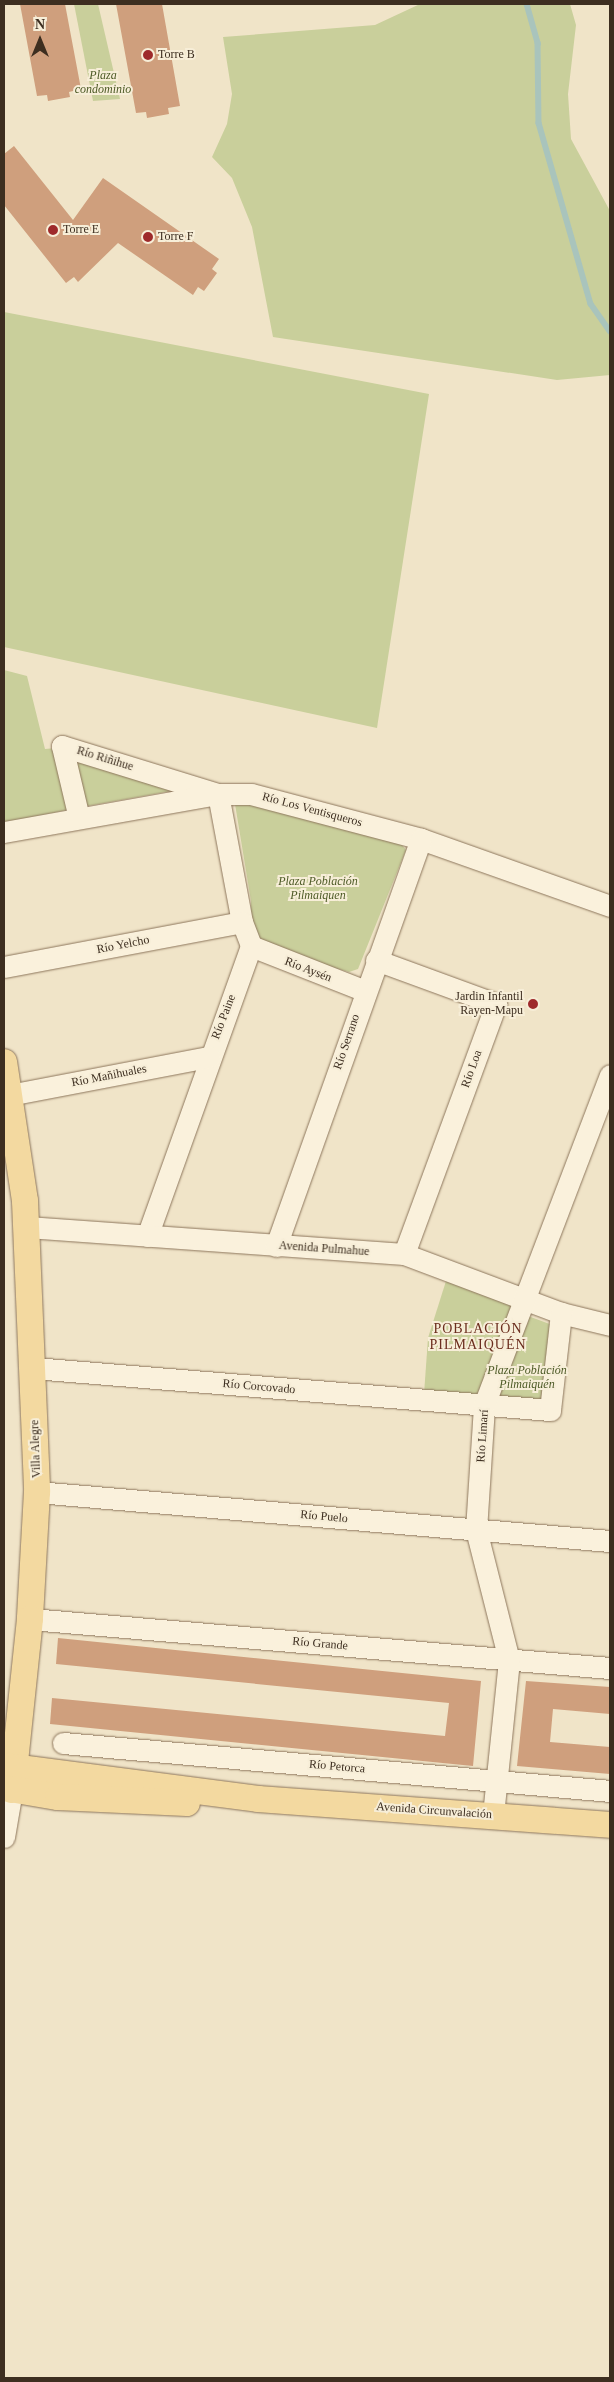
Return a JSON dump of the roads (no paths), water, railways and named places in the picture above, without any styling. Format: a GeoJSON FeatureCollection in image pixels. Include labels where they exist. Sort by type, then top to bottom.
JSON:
{"type":"FeatureCollection","features":[{"type":"Feature","properties":{"kind":"main road","name":"Villa Alegre"},"geometry":{"type":"LineString","coordinates":[[4,1062],[10,1095],[26,1227],[37,1492],[30,1619],[9,1778]]}},
{"type":"Feature","properties":{"kind":"main road","name":"Avenida Circunvalación"},"geometry":{"type":"LineString","coordinates":[[9,1778],[258,1799],[610,1825]]}},
{"type":"Feature","properties":{"kind":"street","name":"Río Riñihue"},"geometry":{"type":"LineString","coordinates":[[79,818],[62,746],[218,794]]}},
{"type":"Feature","properties":{"kind":"street","name":"Río Los Ventisqueros"},"geometry":{"type":"LineString","coordinates":[[4,832],[218,794],[253,794],[421,839],[610,906]]}},
{"type":"Feature","properties":{"kind":"street"},"geometry":{"type":"LineString","coordinates":[[218,794],[242,922],[251,946]]}},
{"type":"Feature","properties":{"kind":"street","name":"Río Serrano"},"geometry":{"type":"LineString","coordinates":[[276,1246],[376,960],[421,839]]}},
{"type":"Feature","properties":{"kind":"street","name":"Río Yelcho"},"geometry":{"type":"LineString","coordinates":[[4,967],[242,922]]}},
{"type":"Feature","properties":{"kind":"street","name":"Río Aysén"},"geometry":{"type":"LineString","coordinates":[[251,946],[365,991]]}},
{"type":"Feature","properties":{"kind":"street","name":"Río Paine"},"geometry":{"type":"LineString","coordinates":[[147,1236],[209,1057],[251,946]]}},
{"type":"Feature","properties":{"kind":"street","name":"Río Loa"},"geometry":{"type":"LineString","coordinates":[[376,960],[496,1004],[404,1254]]}},
{"type":"Feature","properties":{"kind":"street","name":"Río Mañihuales"},"geometry":{"type":"LineString","coordinates":[[10,1095],[209,1057]]}},
{"type":"Feature","properties":{"kind":"street","name":"Río Limarí"},"geometry":{"type":"LineString","coordinates":[[492,1815],[509,1660],[476,1530],[484,1405],[527,1301],[610,1075]]}},
{"type":"Feature","properties":{"kind":"street","name":"Avenida Pulmahue"},"geometry":{"type":"LineString","coordinates":[[26,1227],[404,1254],[561,1313],[610,1325]]}},
{"type":"Feature","properties":{"kind":"street","name":"Río Corcovado"},"geometry":{"type":"LineString","coordinates":[[33,1368],[550,1410],[561,1313]]}},
{"type":"Feature","properties":{"kind":"street","name":"Río Puelo"},"geometry":{"type":"LineString","coordinates":[[37,1492],[610,1542]]}},
{"type":"Feature","properties":{"kind":"street","name":"Río Grande"},"geometry":{"type":"LineString","coordinates":[[30,1619],[610,1668]]}},
{"type":"Feature","properties":{"kind":"street","name":"Río Petorca"},"geometry":{"type":"LineString","coordinates":[[63,1743],[610,1790]]}},
{"type":"Feature","properties":{"kind":"street","name":"Villa Alegre"},"geometry":{"type":"LineString","coordinates":[[4,1837],[9,1778]]}},
{"type":"Feature","properties":{"kind":"waterway"},"geometry":{"type":"LineString","coordinates":[[527,4],[538,43],[539,123],[591,304],[610,331]]}},
{"type":"Feature","properties":{"kind":"place","name":"Torre B"},"geometry":{"type":"Point","coordinates":[148,55]}},
{"type":"Feature","properties":{"kind":"place","name":"Torre E"},"geometry":{"type":"Point","coordinates":[53,230]}},
{"type":"Feature","properties":{"kind":"place","name":"Torre F"},"geometry":{"type":"Point","coordinates":[148,237]}},
{"type":"Feature","properties":{"kind":"place","name":"Jardin Infantil Rayen-Mapu"},"geometry":{"type":"Point","coordinates":[533,1004]}},
{"type":"Feature","properties":{"kind":"district","name":"POBLACIÓN PILMAIQUÉN"},"geometry":{"type":"Point","coordinates":[478,1338]}},
{"type":"Feature","properties":{"kind":"park label","name":"Plaza condominio"},"geometry":{"type":"Point","coordinates":[103,83]}},
{"type":"Feature","properties":{"kind":"park label","name":"Plaza Población Pilmaiquen"},"geometry":{"type":"Point","coordinates":[318,889]}},
{"type":"Feature","properties":{"kind":"park label","name":"Plaza Población Pilmaiquén"},"geometry":{"type":"Point","coordinates":[527,1378]}}]}
